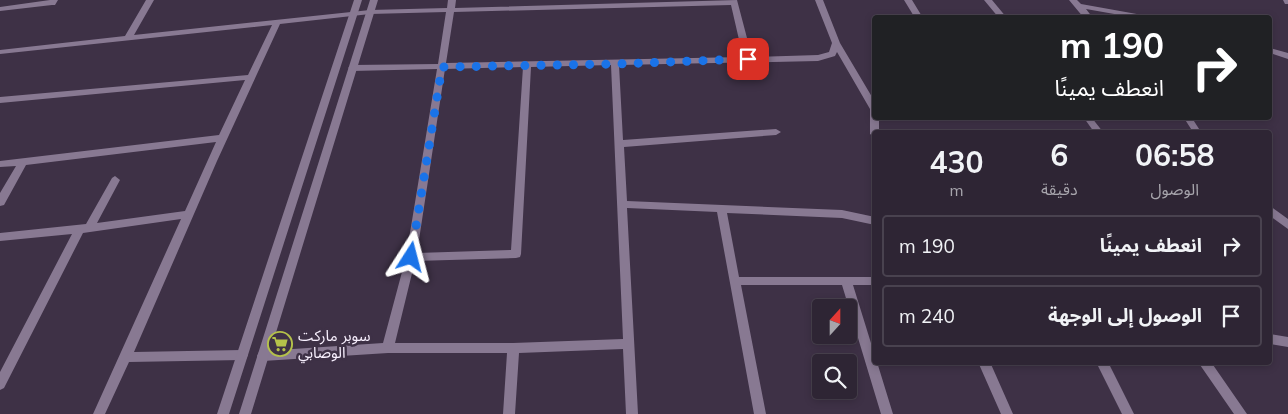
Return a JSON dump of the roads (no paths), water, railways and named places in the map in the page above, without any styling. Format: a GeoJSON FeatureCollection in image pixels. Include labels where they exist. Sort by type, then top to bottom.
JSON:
{"type":"FeatureCollection","features":[{"type":"Feature","properties":{"kind":"street"},"geometry":{"type":"LineString","coordinates":[[0,8],[52,3],[54,0]]}},
{"type":"Feature","properties":{"kind":"street"},"geometry":{"type":"LineString","coordinates":[[128,38],[150,0]]}},
{"type":"Feature","properties":{"kind":"street"},"geometry":{"type":"LineString","coordinates":[[223,414],[358,0]]}},
{"type":"Feature","properties":{"kind":"street"},"geometry":{"type":"LineString","coordinates":[[245,414],[374,0]]}},
{"type":"Feature","properties":{"kind":"street"},"geometry":{"type":"LineString","coordinates":[[388,348],[411,257],[452,0]]}},
{"type":"Feature","properties":{"kind":"street"},"geometry":{"type":"LineString","coordinates":[[819,0],[836,43],[872,105]]}},
{"type":"Feature","properties":{"kind":"street"},"geometry":{"type":"LineString","coordinates":[[908,0],[917,15]]}},
{"type":"Feature","properties":{"kind":"street"},"geometry":{"type":"LineString","coordinates":[[988,0],[1001,15]]}},
{"type":"Feature","properties":{"kind":"street"},"geometry":{"type":"LineString","coordinates":[[1085,0],[1100,15]]}},
{"type":"Feature","properties":{"kind":"street"},"geometry":{"type":"LineString","coordinates":[[0,62],[4,51],[353,13],[734,1],[748,59]]}},
{"type":"Feature","properties":{"kind":"street"},"geometry":{"type":"LineString","coordinates":[[1075,3],[1137,15]]}},
{"type":"Feature","properties":{"kind":"street"},"geometry":{"type":"LineString","coordinates":[[1075,3],[1086,15]]}},
{"type":"Feature","properties":{"kind":"street"},"geometry":{"type":"LineString","coordinates":[[99,414],[222,138],[278,21]]}},
{"type":"Feature","properties":{"kind":"street"},"geometry":{"type":"LineString","coordinates":[[352,68],[615,64],[818,58],[832,54],[836,43]]}},
{"type":"Feature","properties":{"kind":"street"},"geometry":{"type":"LineString","coordinates":[[1272,51],[1288,56]]}},
{"type":"Feature","properties":{"kind":"street"},"geometry":{"type":"LineString","coordinates":[[615,64],[627,344],[632,414]]}},
{"type":"Feature","properties":{"kind":"street"},"geometry":{"type":"LineString","coordinates":[[411,257],[516,254],[527,65]]}},
{"type":"Feature","properties":{"kind":"street"},"geometry":{"type":"LineString","coordinates":[[0,100],[251,78]]}},
{"type":"Feature","properties":{"kind":"street"},"geometry":{"type":"LineString","coordinates":[[1090,120],[1097,130]]}},
{"type":"Feature","properties":{"kind":"street"},"geometry":{"type":"LineString","coordinates":[[618,144],[776,132]]}},
{"type":"Feature","properties":{"kind":"street"},"geometry":{"type":"LineString","coordinates":[[0,164],[222,138]]}},
{"type":"Feature","properties":{"kind":"street"},"geometry":{"type":"LineString","coordinates":[[0,202],[23,162]]}},
{"type":"Feature","properties":{"kind":"street"},"geometry":{"type":"LineString","coordinates":[[0,384],[84,228],[115,180]]}},
{"type":"Feature","properties":{"kind":"street"},"geometry":{"type":"LineString","coordinates":[[621,204],[842,214],[872,220]]}},
{"type":"Feature","properties":{"kind":"street"},"geometry":{"type":"LineString","coordinates":[[721,208],[760,414]]}},
{"type":"Feature","properties":{"kind":"street"},"geometry":{"type":"LineString","coordinates":[[1272,212],[1288,225]]}},
{"type":"Feature","properties":{"kind":"street"},"geometry":{"type":"LineString","coordinates":[[0,237],[188,214]]}},
{"type":"Feature","properties":{"kind":"street"},"geometry":{"type":"LineString","coordinates":[[735,281],[872,281]]}},
{"type":"Feature","properties":{"kind":"street"},"geometry":{"type":"LineString","coordinates":[[846,281],[887,414]]}},
{"type":"Feature","properties":{"kind":"street"},"geometry":{"type":"LineString","coordinates":[[1272,339],[1288,342]]}},
{"type":"Feature","properties":{"kind":"street"},"geometry":{"type":"LineString","coordinates":[[263,356],[388,348],[513,348],[627,344]]}},
{"type":"Feature","properties":{"kind":"street"},"geometry":{"type":"LineString","coordinates":[[509,414],[513,348]]}},
{"type":"Feature","properties":{"kind":"street"},"geometry":{"type":"LineString","coordinates":[[126,357],[242,355]]}},
{"type":"Feature","properties":{"kind":"street"},"geometry":{"type":"LineString","coordinates":[[985,365],[1007,414]]}},
{"type":"Feature","properties":{"kind":"street"},"geometry":{"type":"LineString","coordinates":[[1104,365],[1128,414]]}},
{"type":"Feature","properties":{"kind":"street"},"geometry":{"type":"LineString","coordinates":[[1206,365],[1241,414]]}},
{"type":"Feature","properties":{"kind":"place","name":"سوبر ماركت الوصابي"},"geometry":{"type":"Point","coordinates":[280,344]}}]}
